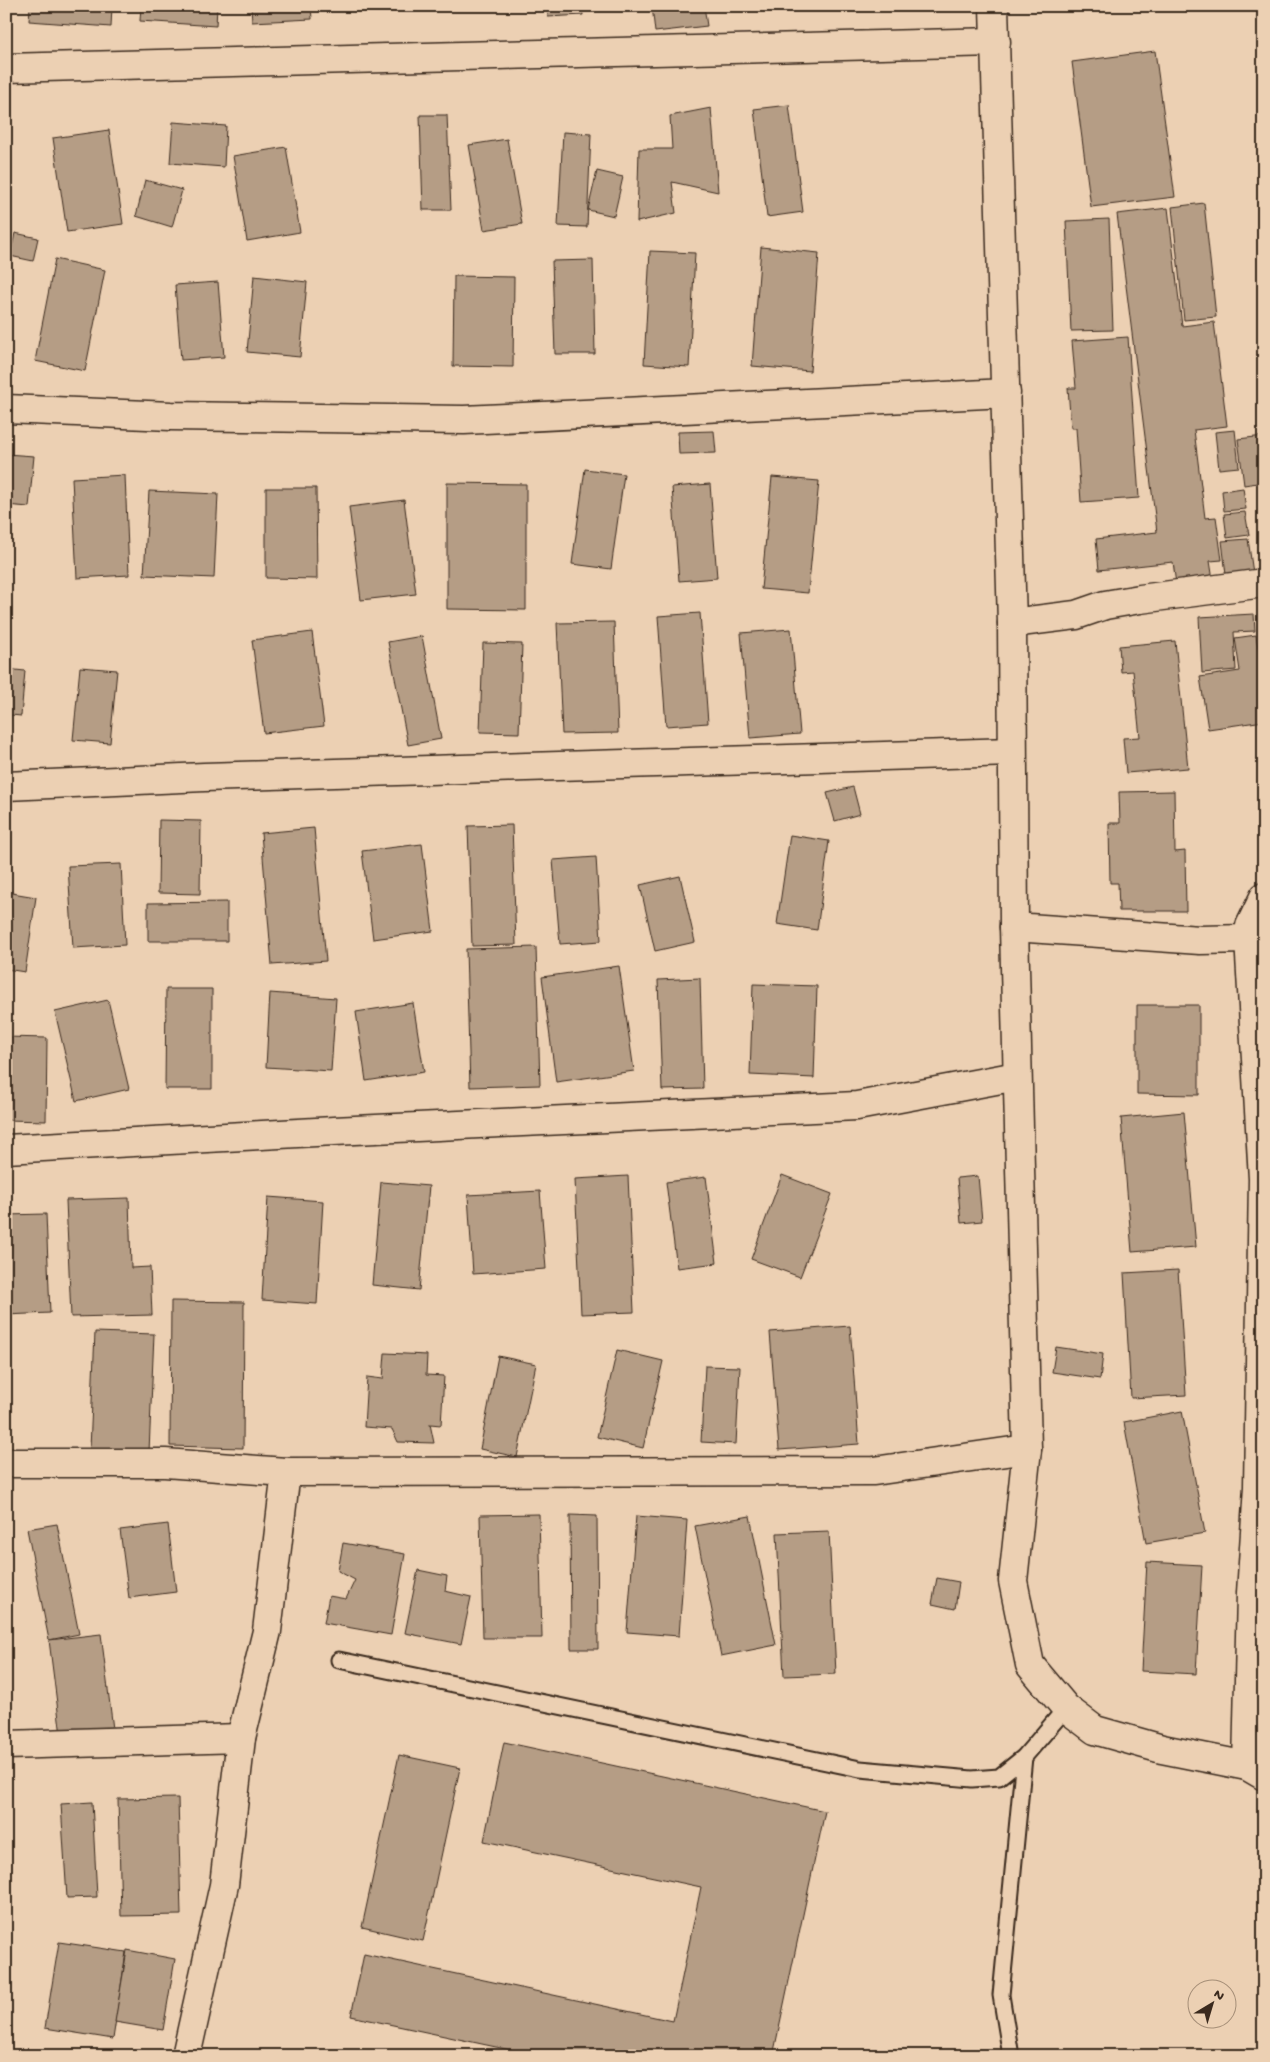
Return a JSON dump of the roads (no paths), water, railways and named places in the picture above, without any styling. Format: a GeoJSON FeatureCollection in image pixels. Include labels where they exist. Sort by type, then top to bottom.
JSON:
{"type":"FeatureCollection","features":[{"type":"Feature","properties":{"kind":"street"},"geometry":{"type":"LineString","coordinates":[[994,6],[1012,623],[1014,927],[1027,1450],[1013,1581],[1030,1665],[1066,1708],[1095,1730],[1162,1749],[1255,1771],[1251,1593],[1261,1487],[1263,1179],[1249,939],[1250,926],[1264,897]]}},
{"type":"Feature","properties":{"kind":"street"},"geometry":{"type":"LineString","coordinates":[[6,68],[996,42]]}},
{"type":"Feature","properties":{"kind":"street"},"geometry":{"type":"LineString","coordinates":[[6,410],[171,416],[464,420],[1006,393]]}},
{"type":"Feature","properties":{"kind":"street"},"geometry":{"type":"LineString","coordinates":[[1012,623],[1076,615],[1105,605],[1140,598],[1264,583]]}},
{"type":"Feature","properties":{"kind":"street"},"geometry":{"type":"LineString","coordinates":[[6,786],[204,777],[1012,752]]}},
{"type":"Feature","properties":{"kind":"street"},"geometry":{"type":"LineString","coordinates":[[1014,927],[1200,940],[1249,939]]}},
{"type":"Feature","properties":{"kind":"street"},"geometry":{"type":"LineString","coordinates":[[6,1149],[334,1130],[857,1106],[1017,1076]]}},
{"type":"Feature","properties":{"kind":"street"},"geometry":{"type":"LineString","coordinates":[[6,1463],[165,1463],[286,1472],[874,1471],[1027,1450]]}},
{"type":"Feature","properties":{"kind":"street"},"geometry":{"type":"LineString","coordinates":[[186,2056],[224,1885],[241,1738],[267,1631],[286,1472]]}},
{"type":"Feature","properties":{"kind":"street"},"geometry":{"type":"LineString","coordinates":[[6,1745],[241,1738]]}},
{"type":"Feature","properties":{"kind":"lane"},"geometry":{"type":"LineString","coordinates":[[339,1660],[860,1769],[972,1779],[999,1777],[1024,1757],[1066,1708]]}},
{"type":"Feature","properties":{"kind":"lane"},"geometry":{"type":"LineString","coordinates":[[1011,2056],[1001,1995],[1024,1757]]}}]}
